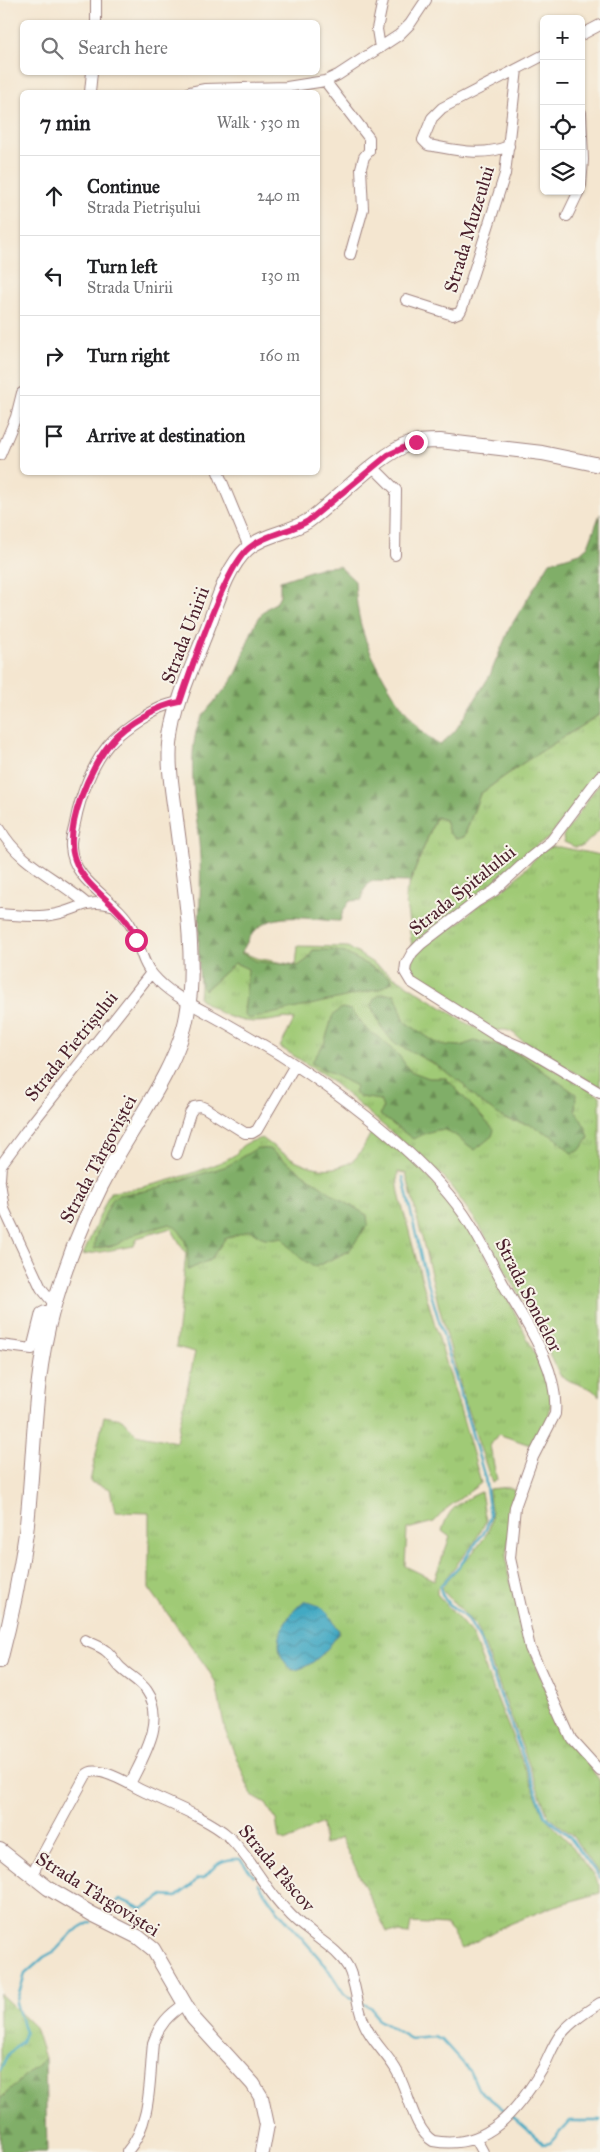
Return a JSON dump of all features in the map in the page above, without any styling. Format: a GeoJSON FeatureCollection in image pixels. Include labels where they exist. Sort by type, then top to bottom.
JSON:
{"type":"FeatureCollection","features":[{"type":"Feature","properties":{"kind":"main road"},"geometry":{"type":"LineString","coordinates":[[249,547],[260,540],[300,526],[308,521],[373,467],[397,449],[408,444],[426,441],[542,454],[600,465]]}},
{"type":"Feature","properties":{"kind":"main road","name":"Strada Unirii"},"geometry":{"type":"LineString","coordinates":[[188,1003],[190,973],[187,918],[169,759],[172,728],[223,588],[239,558],[249,547]]}},
{"type":"Feature","properties":{"kind":"main road","name":"Strada Târgoviștei"},"geometry":{"type":"LineString","coordinates":[[0,1660],[26,1534],[38,1350],[86,1217],[177,1048],[188,1014],[188,1003]]}},
{"type":"Feature","properties":{"kind":"main road","name":"Strada Târgoviștei"},"geometry":{"type":"LineString","coordinates":[[0,1850],[31,1876],[66,1899],[147,1944],[160,1958],[185,2004],[198,2023],[240,2070],[261,2097],[267,2125],[262,2152]]}},
{"type":"Feature","properties":{"kind":"street"},"geometry":{"type":"LineString","coordinates":[[96,0],[96,20]]}},
{"type":"Feature","properties":{"kind":"street"},"geometry":{"type":"LineString","coordinates":[[380,48],[377,29],[383,0]]}},
{"type":"Feature","properties":{"kind":"street"},"geometry":{"type":"LineString","coordinates":[[197,90],[204,88],[287,87],[326,81],[380,48],[406,29],[426,0]]}},
{"type":"Feature","properties":{"kind":"street"},"geometry":{"type":"LineString","coordinates":[[585,33],[600,25]]}},
{"type":"Feature","properties":{"kind":"street"},"geometry":{"type":"LineString","coordinates":[[509,146],[497,151],[470,153],[428,145],[423,140],[432,118],[442,108],[540,57]]}},
{"type":"Feature","properties":{"kind":"street","name":"Strada Muzeului"},"geometry":{"type":"LineString","coordinates":[[406,300],[443,314],[453,315],[460,312],[499,198],[508,160],[517,69]]}},
{"type":"Feature","properties":{"kind":"street"},"geometry":{"type":"LineString","coordinates":[[90,90],[92,75]]}},
{"type":"Feature","properties":{"kind":"street"},"geometry":{"type":"LineString","coordinates":[[326,81],[369,138],[370,144],[361,168],[363,210],[350,255]]}},
{"type":"Feature","properties":{"kind":"street"},"geometry":{"type":"LineString","coordinates":[[567,216],[577,195]]}},
{"type":"Feature","properties":{"kind":"street"},"geometry":{"type":"LineString","coordinates":[[0,455],[16,417],[20,401]]}},
{"type":"Feature","properties":{"kind":"street"},"geometry":{"type":"LineString","coordinates":[[373,467],[396,490],[395,555]]}},
{"type":"Feature","properties":{"kind":"street"},"geometry":{"type":"LineString","coordinates":[[219,475],[249,547]]}},
{"type":"Feature","properties":{"kind":"street"},"geometry":{"type":"LineString","coordinates":[[180,702],[167,704],[148,714],[112,740],[84,787],[70,846],[81,873],[118,910],[132,928],[151,973],[172,993],[188,1003]]}},
{"type":"Feature","properties":{"kind":"street","name":"Strada Spitalului"},"geometry":{"type":"LineString","coordinates":[[600,776],[551,841],[531,857],[506,882],[422,944],[412,953],[406,964],[405,972],[411,982],[478,1025],[498,1037],[524,1048],[600,1094]]}},
{"type":"Feature","properties":{"kind":"street"},"geometry":{"type":"LineString","coordinates":[[0,828],[13,849],[22,858],[69,889],[86,904]]}},
{"type":"Feature","properties":{"kind":"street"},"geometry":{"type":"LineString","coordinates":[[0,914],[49,916],[64,913],[86,904],[98,902],[112,905]]}},
{"type":"Feature","properties":{"kind":"street","name":"Strada Pietrișului"},"geometry":{"type":"LineString","coordinates":[[53,1308],[41,1288],[4,1210],[0,1165],[151,973]]}},
{"type":"Feature","properties":{"kind":"street","name":"Strada Sondelor"},"geometry":{"type":"LineString","coordinates":[[188,1003],[220,1020],[323,1084],[377,1127],[414,1160],[461,1211],[480,1238],[498,1276],[538,1344],[550,1375],[555,1414],[533,1457],[515,1507],[510,1558],[530,1648],[571,1739],[599,1772]]}},
{"type":"Feature","properties":{"kind":"street"},"geometry":{"type":"LineString","coordinates":[[177,1154],[190,1113],[194,1107],[200,1106],[205,1108],[245,1133],[252,1133],[258,1130],[295,1065]]}},
{"type":"Feature","properties":{"kind":"street"},"geometry":{"type":"LineString","coordinates":[[0,1345],[38,1350]]}},
{"type":"Feature","properties":{"kind":"street"},"geometry":{"type":"LineString","coordinates":[[85,1640],[105,1650],[121,1668],[137,1681],[147,1691],[154,1707],[154,1724],[148,1748],[130,1784]]}},
{"type":"Feature","properties":{"kind":"street","name":"Strada Pâscov"},"geometry":{"type":"LineString","coordinates":[[31,1876],[89,1772],[103,1772],[210,1824],[226,1834],[235,1843],[284,1909],[336,1953],[347,1966],[358,1995],[364,2024],[396,2069],[422,2130],[428,2139],[440,2143],[476,2140]]}},
{"type":"Feature","properties":{"kind":"street"},"geometry":{"type":"LineString","coordinates":[[483,2152],[476,2140],[498,2126],[515,2106],[542,2069],[560,2035],[578,2017],[600,2002]]}},
{"type":"Feature","properties":{"kind":"street"},"geometry":{"type":"LineString","coordinates":[[127,2152],[134,2144],[143,2127],[153,2043],[156,2033],[167,2018],[185,2004]]}},
{"type":"Feature","properties":{"kind":"green space"},"geometry":{"type":"Polygon","coordinates":[[[600,514],[600,714],[523,763],[480,794],[464,837],[456,839],[449,833],[445,820],[436,817],[410,882],[371,881],[364,890],[362,900],[350,901],[343,911],[340,921],[282,918],[262,925],[253,933],[241,953],[256,961],[298,966],[308,959],[313,950],[333,950],[345,953],[392,978],[392,982],[380,989],[249,1019],[244,1015],[248,969],[235,963],[205,990],[200,985],[199,969],[200,857],[193,778],[196,732],[203,716],[228,686],[238,670],[256,622],[268,608],[276,603],[280,595],[280,581],[322,567],[339,566],[355,581],[357,606],[362,630],[380,671],[409,716],[419,728],[440,745],[455,731],[490,675],[509,629],[550,562],[580,553],[588,546],[600,514]]]}},
{"type":"Feature","properties":{"kind":"green space"},"geometry":{"type":"Polygon","coordinates":[[[600,714],[600,771],[548,839],[538,844],[512,873],[456,915],[431,930],[412,947],[405,895],[436,817],[445,820],[449,833],[456,839],[464,837],[480,794],[523,763],[600,714]]]}},
{"type":"Feature","properties":{"kind":"green space"},"geometry":{"type":"Polygon","coordinates":[[[600,782],[600,830],[583,846],[575,847],[564,842],[563,836],[600,782]]]}},
{"type":"Feature","properties":{"kind":"green space"},"geometry":{"type":"Polygon","coordinates":[[[552,847],[600,855],[600,1088],[520,1039],[512,1032],[506,1030],[496,1031],[417,983],[409,972],[410,964],[420,948],[463,920],[476,907],[512,883],[543,850],[552,847]]]}},
{"type":"Feature","properties":{"kind":"green space"},"geometry":{"type":"Polygon","coordinates":[[[298,946],[348,947],[468,1024],[523,1051],[600,1096],[600,1396],[591,1389],[560,1375],[531,1315],[479,1225],[444,1177],[324,1075],[280,1047],[294,1020],[284,1018],[258,1022],[240,1020],[223,1014],[199,998],[200,985],[205,990],[235,963],[242,952],[256,958],[296,965],[298,946]]]}},
{"type":"Feature","properties":{"kind":"green space"},"geometry":{"type":"Polygon","coordinates":[[[395,994],[405,1022],[435,1042],[460,1046],[475,1041],[502,1046],[523,1057],[576,1094],[575,1110],[586,1128],[589,1138],[579,1151],[571,1153],[556,1138],[531,1125],[505,1119],[477,1100],[461,1082],[434,1064],[393,1042],[382,1028],[371,1006],[377,996],[395,994]]]}},
{"type":"Feature","properties":{"kind":"green space"},"geometry":{"type":"Polygon","coordinates":[[[342,1008],[351,1010],[368,1031],[381,1039],[400,1057],[410,1071],[429,1078],[446,1078],[494,1130],[492,1136],[475,1150],[447,1131],[434,1131],[413,1139],[380,1115],[383,1108],[380,1100],[360,1097],[354,1093],[356,1086],[311,1063],[324,1044],[333,1015],[342,1008]]]}},
{"type":"Feature","properties":{"kind":"green space"},"geometry":{"type":"Polygon","coordinates":[[[373,1130],[400,1150],[440,1189],[471,1231],[543,1370],[551,1401],[548,1418],[536,1447],[498,1434],[490,1446],[497,1480],[492,1483],[466,1406],[406,1173],[398,1172],[397,1179],[401,1203],[481,1483],[446,1509],[434,1522],[407,1529],[405,1566],[434,1580],[450,1537],[442,1531],[448,1516],[460,1503],[481,1492],[486,1521],[474,1543],[437,1589],[437,1594],[471,1633],[544,1816],[572,1846],[600,1885],[600,1893],[554,1906],[500,1928],[462,1949],[447,1925],[411,1923],[409,1934],[387,1932],[341,1838],[324,1845],[322,1823],[287,1841],[279,1838],[276,1820],[266,1804],[252,1796],[225,1730],[216,1683],[149,1588],[149,1513],[115,1512],[110,1489],[90,1482],[104,1416],[122,1419],[136,1434],[176,1442],[195,1352],[176,1347],[186,1254],[171,1228],[137,1238],[134,1246],[83,1255],[110,1192],[139,1188],[190,1174],[221,1162],[234,1155],[241,1147],[251,1141],[262,1138],[293,1159],[304,1164],[327,1169],[339,1167],[355,1159],[373,1130]]]}},
{"type":"Feature","properties":{"kind":"green space"},"geometry":{"type":"Polygon","coordinates":[[[257,1148],[269,1149],[338,1198],[367,1215],[368,1224],[349,1251],[315,1267],[296,1254],[282,1237],[265,1238],[250,1230],[225,1239],[210,1260],[188,1270],[186,1244],[180,1232],[170,1224],[137,1233],[116,1245],[94,1249],[95,1239],[106,1212],[112,1200],[118,1195],[150,1190],[227,1166],[257,1148]]]}},
{"type":"Feature","properties":{"kind":"green space"},"geometry":{"type":"Polygon","coordinates":[[[509,1487],[518,1492],[506,1555],[508,1573],[528,1645],[560,1725],[600,1781],[600,1875],[571,1834],[548,1816],[475,1625],[442,1588],[489,1530],[491,1509],[489,1489],[509,1487]]]}},
{"type":"Feature","properties":{"kind":"green space"},"geometry":{"type":"Polygon","coordinates":[[[0,1994],[35,2027],[45,2058],[0,2099],[0,1994]]]}},
{"type":"Feature","properties":{"kind":"green space"},"geometry":{"type":"Polygon","coordinates":[[[45,2058],[47,2152],[0,2152],[0,2099],[45,2058]]]}},
{"type":"Feature","properties":{"kind":"water"},"geometry":{"type":"Polygon","coordinates":[[[304,1601],[317,1605],[326,1611],[339,1631],[332,1643],[320,1656],[307,1666],[293,1670],[280,1653],[280,1634],[290,1616],[304,1601]]]}},
{"type":"Feature","properties":{"kind":"waterway"},"geometry":{"type":"LineString","coordinates":[[403,1177],[423,1266],[485,1478],[490,1516],[486,1529],[462,1563],[440,1586],[441,1592],[443,1597],[468,1620],[479,1638],[545,1816],[568,1835],[600,1878]]}},
{"type":"Feature","properties":{"kind":"waterway"},"geometry":{"type":"LineString","coordinates":[[105,1912],[120,1899],[142,1909],[162,1896],[176,1897],[197,1879],[204,1878],[215,1866],[223,1861],[240,1859],[254,1876]]}},
{"type":"Feature","properties":{"kind":"waterway"},"geometry":{"type":"LineString","coordinates":[[258,1883],[271,1902],[326,1966],[344,1994],[355,2000]]}},
{"type":"Feature","properties":{"kind":"waterway"},"geometry":{"type":"LineString","coordinates":[[0,2070],[7,2056],[22,2041],[25,2032],[16,2003],[25,1974],[44,1957],[55,1951],[73,1932],[91,1922]]}},
{"type":"Feature","properties":{"kind":"waterway"},"geometry":{"type":"LineString","coordinates":[[360,2002],[372,2008],[377,2019],[411,2039],[434,2037],[442,2040],[471,2072],[478,2089],[508,2113]]}},
{"type":"Feature","properties":{"kind":"waterway"},"geometry":{"type":"LineString","coordinates":[[512,2116],[544,2144],[550,2143],[570,2121],[600,2121]]}},
{"type":"Feature","properties":{"kind":"route"},"geometry":{"type":"LineString","coordinates":[[136,940],[132,928],[125,917],[81,873],[70,846],[84,787],[100,758],[112,740],[132,725],[167,704],[180,702],[220,596],[233,569],[244,552],[260,540],[300,526],[308,521],[388,455],[397,449],[416,442]]}}]}
